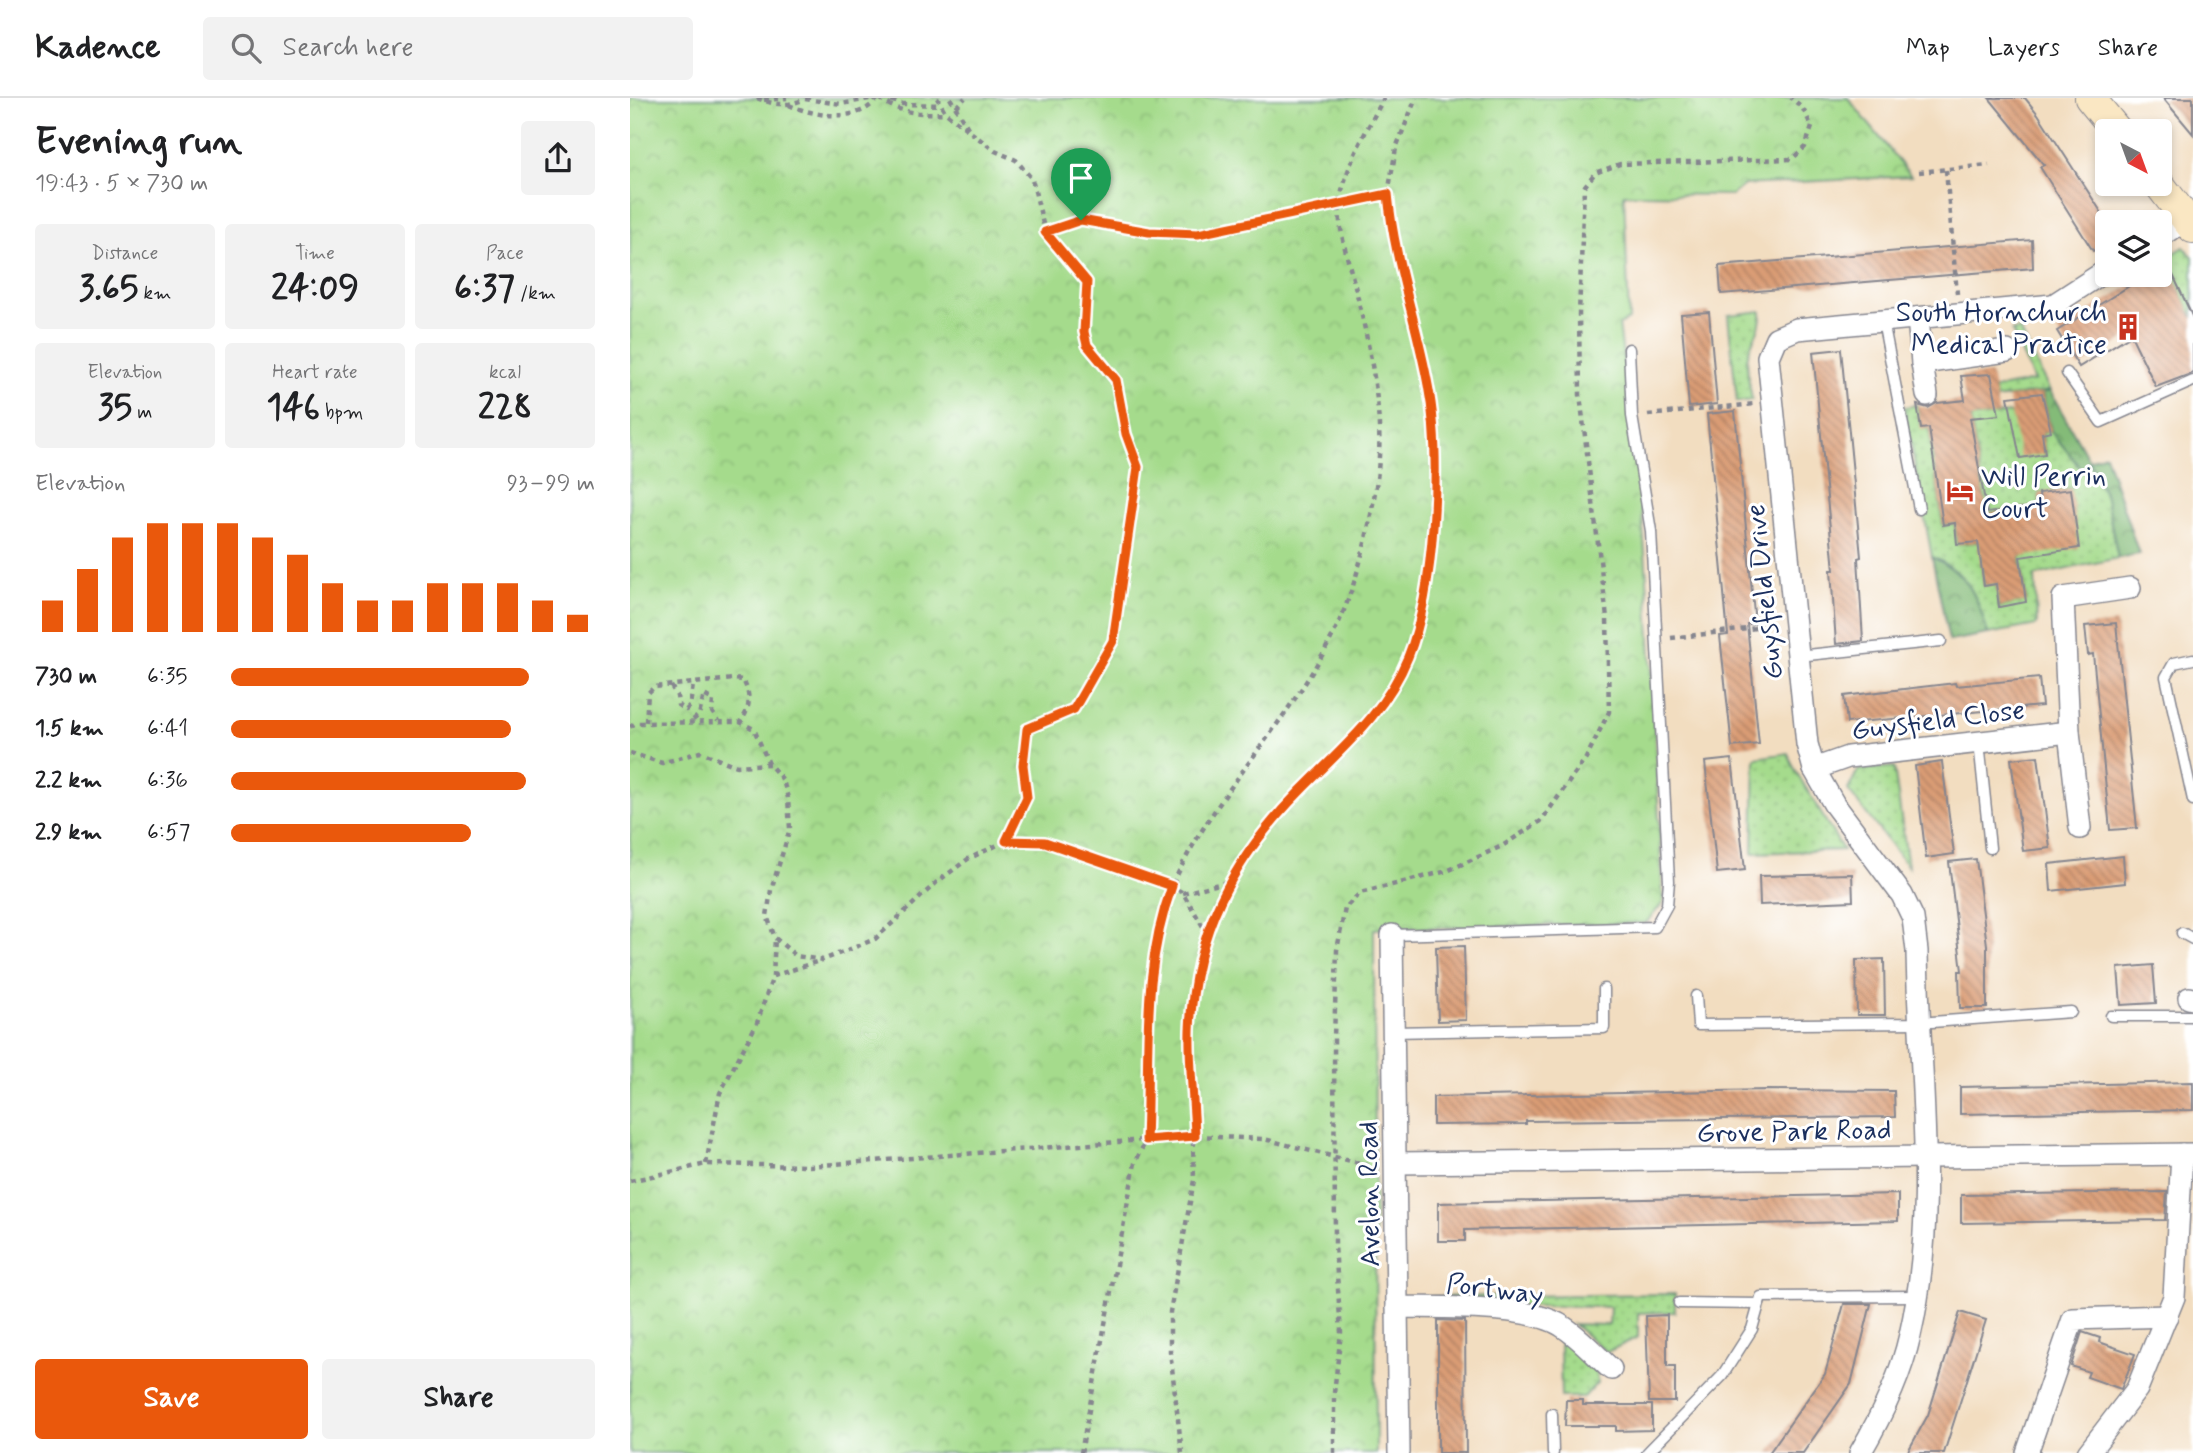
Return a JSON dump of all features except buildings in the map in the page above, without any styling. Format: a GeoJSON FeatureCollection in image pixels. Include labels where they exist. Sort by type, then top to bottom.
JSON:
{"type":"FeatureCollection","features":[{"type":"Feature","properties":{"kind":"street"},"geometry":{"type":"LineString","coordinates":[[2090,98],[2107,119]]}},
{"type":"Feature","properties":{"kind":"street"},"geometry":{"type":"LineString","coordinates":[[2168,196],[2190,224],[2172,232]]}},
{"type":"Feature","properties":{"kind":"street","name":"Guysfield Drive"},"geometry":{"type":"LineString","coordinates":[[1860,1453],[1879,1420],[1910,1337],[1922,1267],[1924,1156],[1913,918],[1902,895],[1834,804],[1814,769],[1807,744],[1768,356],[1776,338],[1797,329],[2053,305],[2095,278]]}},
{"type":"Feature","properties":{"kind":"street"},"geometry":{"type":"LineString","coordinates":[[1918,318],[1927,395]]}},
{"type":"Feature","properties":{"kind":"street"},"geometry":{"type":"LineString","coordinates":[[1922,363],[2007,351]]}},
{"type":"Feature","properties":{"kind":"street"},"geometry":{"type":"LineString","coordinates":[[2080,828],[2069,732],[2063,598],[2130,588]]}},
{"type":"Feature","properties":{"kind":"street","name":"Guysfield Close"},"geometry":{"type":"LineString","coordinates":[[1814,769],[1848,757],[2069,732]]}},
{"type":"Feature","properties":{"kind":"street","name":"Avelon Road"},"geometry":{"type":"LineString","coordinates":[[1392,934],[1392,1032],[1386,1166],[1397,1307],[1399,1453]]}},
{"type":"Feature","properties":{"kind":"street"},"geometry":{"type":"LineString","coordinates":[[2088,1453],[2137,1389],[2174,1297],[2187,1154]]}},
{"type":"Feature","properties":{"kind":"street","name":"Grove Park Road"},"geometry":{"type":"LineString","coordinates":[[1386,1166],[2187,1154]]}},
{"type":"Feature","properties":{"kind":"street","name":"Portway"},"geometry":{"type":"LineString","coordinates":[[1397,1307],[1478,1309],[1526,1315],[1561,1325],[1611,1369]]}},
{"type":"Feature","properties":{"kind":"street"},"geometry":{"type":"LineString","coordinates":[[2026,1453],[2073,1319],[2167,1316]]}},
{"type":"Feature","properties":{"kind":"lane"},"geometry":{"type":"LineString","coordinates":[[1883,321],[1919,509]]}},
{"type":"Feature","properties":{"kind":"lane"},"geometry":{"type":"LineString","coordinates":[[1392,934],[1655,927],[1667,905],[1669,881],[1651,531],[1632,416],[1629,349]]}},
{"type":"Feature","properties":{"kind":"lane"},"geometry":{"type":"LineString","coordinates":[[2067,373],[2101,422],[2193,381]]}},
{"type":"Feature","properties":{"kind":"lane"},"geometry":{"type":"LineString","coordinates":[[1798,656],[1941,641]]}},
{"type":"Feature","properties":{"kind":"lane"},"geometry":{"type":"LineString","coordinates":[[2193,659],[2174,663],[2166,677],[2193,800]]}},
{"type":"Feature","properties":{"kind":"lane"},"geometry":{"type":"LineString","coordinates":[[1979,742],[1990,848]]}},
{"type":"Feature","properties":{"kind":"lane"},"geometry":{"type":"LineString","coordinates":[[2182,933],[2193,939]]}},
{"type":"Feature","properties":{"kind":"lane"},"geometry":{"type":"LineString","coordinates":[[1392,1032],[1604,1028],[1604,989]]}},
{"type":"Feature","properties":{"kind":"lane"},"geometry":{"type":"LineString","coordinates":[[1696,996],[1698,1026],[1918,1023],[2071,1012]]}},
{"type":"Feature","properties":{"kind":"lane"},"geometry":{"type":"LineString","coordinates":[[2110,1016],[2192,1004]]}},
{"type":"Feature","properties":{"kind":"lane"},"geometry":{"type":"LineString","coordinates":[[1647,1453],[1722,1376],[1752,1329],[1760,1297],[1916,1296]]}},
{"type":"Feature","properties":{"kind":"lane"},"geometry":{"type":"LineString","coordinates":[[1679,1303],[1759,1304]]}},
{"type":"Feature","properties":{"kind":"lane"},"geometry":{"type":"LineString","coordinates":[[1552,1414],[1553,1453]]}},
{"type":"Feature","properties":{"kind":"path"},"geometry":{"type":"LineString","coordinates":[[760,99],[787,98]]}},
{"type":"Feature","properties":{"kind":"path"},"geometry":{"type":"LineString","coordinates":[[760,99],[774,105],[789,105],[842,116],[866,108],[879,98]]}},
{"type":"Feature","properties":{"kind":"path"},"geometry":{"type":"LineString","coordinates":[[789,105],[807,99],[841,104],[879,98],[903,104],[942,105]]}},
{"type":"Feature","properties":{"kind":"path"},"geometry":{"type":"LineString","coordinates":[[879,98],[895,108],[923,114],[946,113]]}},
{"type":"Feature","properties":{"kind":"path"},"geometry":{"type":"LineString","coordinates":[[938,98],[946,113],[995,151],[1016,160],[1032,179],[1045,232],[1087,282],[1084,332],[1087,345],[1116,380],[1126,434],[1138,467],[1113,641],[1074,709],[1027,729],[1023,765],[1027,797],[1006,841]]}},
{"type":"Feature","properties":{"kind":"path"},"geometry":{"type":"LineString","coordinates":[[950,98],[969,129]]}},
{"type":"Feature","properties":{"kind":"path"},"geometry":{"type":"LineString","coordinates":[[956,107],[965,98]]}},
{"type":"Feature","properties":{"kind":"path"},"geometry":{"type":"LineString","coordinates":[[1081,1453],[1135,1163],[1146,1140],[1149,983],[1159,921],[1172,886],[1208,820],[1288,706],[1339,622],[1375,493],[1381,444],[1371,356],[1346,247],[1340,202],[1361,142],[1384,98]]}},
{"type":"Feature","properties":{"kind":"path"},"geometry":{"type":"LineString","coordinates":[[1182,1453],[1170,1351],[1170,1311],[1194,1180],[1195,1136],[1190,1031],[1208,933],[1228,882],[1269,825],[1366,727],[1381,708],[1408,657],[1418,624],[1426,580],[1431,526],[1432,437],[1429,388],[1392,240],[1388,194],[1396,148],[1416,98]]}},
{"type":"Feature","properties":{"kind":"path"},"geometry":{"type":"LineString","coordinates":[[1334,1453],[1334,1394],[1341,1333],[1333,1157],[1337,950],[1345,908],[1360,893],[1447,870],[1502,846],[1541,821],[1586,758],[1609,712],[1606,605],[1580,395],[1579,314],[1584,187],[1595,173],[1620,164],[1792,159],[1805,146],[1812,127],[1802,107],[1791,98]]}},
{"type":"Feature","properties":{"kind":"path"},"geometry":{"type":"LineString","coordinates":[[1919,172],[1989,165]]}},
{"type":"Feature","properties":{"kind":"path"},"geometry":{"type":"LineString","coordinates":[[1946,170],[1958,314]]}},
{"type":"Feature","properties":{"kind":"path"},"geometry":{"type":"LineString","coordinates":[[1045,232],[1081,220],[1149,232],[1198,234],[1388,194]]}},
{"type":"Feature","properties":{"kind":"path"},"geometry":{"type":"LineString","coordinates":[[1632,416],[1772,402]]}},
{"type":"Feature","properties":{"kind":"path"},"geometry":{"type":"LineString","coordinates":[[1655,640],[1795,624]]}},
{"type":"Feature","properties":{"kind":"path"},"geometry":{"type":"LineString","coordinates":[[646,722],[648,693],[654,687],[743,680],[749,691],[748,708],[740,722]]}},
{"type":"Feature","properties":{"kind":"path"},"geometry":{"type":"LineString","coordinates":[[670,685],[677,696],[678,705],[686,710],[690,706],[692,684]]}},
{"type":"Feature","properties":{"kind":"path"},"geometry":{"type":"LineString","coordinates":[[692,721],[699,715],[704,695],[713,700],[712,712],[718,721]]}},
{"type":"Feature","properties":{"kind":"path"},"geometry":{"type":"LineString","coordinates":[[630,727],[646,722],[663,725],[692,721],[740,722],[754,730],[769,764],[783,780],[788,798],[790,829],[771,890],[767,916],[775,938],[773,976],[757,1023],[720,1093],[706,1164]]}},
{"type":"Feature","properties":{"kind":"path"},"geometry":{"type":"LineString","coordinates":[[630,752],[662,764],[700,752],[737,766],[769,764]]}},
{"type":"Feature","properties":{"kind":"path"},"geometry":{"type":"LineString","coordinates":[[773,976],[875,939],[958,866],[1006,841],[1045,842],[1172,886],[1182,892],[1208,933]]}},
{"type":"Feature","properties":{"kind":"path"},"geometry":{"type":"LineString","coordinates":[[1182,892],[1228,882]]}},
{"type":"Feature","properties":{"kind":"path"},"geometry":{"type":"LineString","coordinates":[[775,938],[796,956],[823,960]]}},
{"type":"Feature","properties":{"kind":"path"},"geometry":{"type":"LineString","coordinates":[[630,1181],[706,1164],[809,1166],[1195,1136],[1264,1139],[1333,1157],[1386,1166]]}},
{"type":"Feature","properties":{"kind":"green space"},"geometry":{"type":"Polygon","coordinates":[[[630,98],[1848,98],[1911,176],[1744,185],[1732,195],[1624,194],[1629,320],[1619,325],[1639,476],[1647,579],[1663,903],[1646,923],[1374,929],[1376,1453],[630,1453],[630,98]]]}},
{"type":"Feature","properties":{"kind":"green space"},"geometry":{"type":"Polygon","coordinates":[[[2184,247],[2193,257],[2193,318],[2172,274],[2172,254],[2184,247]]]}},
{"type":"Feature","properties":{"kind":"green space"},"geometry":{"type":"Polygon","coordinates":[[[1761,311],[1760,323],[1747,359],[1752,400],[1737,402],[1728,315],[1761,311]]]}},
{"type":"Feature","properties":{"kind":"green space"},"geometry":{"type":"Polygon","coordinates":[[[2020,330],[2050,391],[1995,399],[1994,389],[2034,381],[2012,331],[2020,330]]]}},
{"type":"Feature","properties":{"kind":"green space"},"geometry":{"type":"Polygon","coordinates":[[[2050,391],[2089,460],[2105,454],[2139,554],[2118,558],[2106,498],[2089,461],[2083,471],[2051,431],[2042,393],[2050,391]]]}},
{"type":"Feature","properties":{"kind":"green space"},"geometry":{"type":"Polygon","coordinates":[[[1917,405],[1921,429],[1929,428],[1943,525],[1955,523],[1957,544],[1987,541],[1991,559],[1981,562],[1984,585],[1996,584],[1999,607],[2026,601],[2018,537],[2071,489],[2039,493],[2040,506],[1987,513],[1970,418],[2011,413],[2045,454],[2042,433],[2051,431],[2082,470],[2089,461],[2106,498],[2118,558],[2035,576],[2037,625],[1988,634],[1970,588],[1955,571],[1932,557],[1904,407],[1917,405]]]}},
{"type":"Feature","properties":{"kind":"green space"},"geometry":{"type":"Polygon","coordinates":[[[1932,557],[1964,579],[1980,609],[1988,634],[1949,641],[1932,557]]]}},
{"type":"Feature","properties":{"kind":"green space"},"geometry":{"type":"Polygon","coordinates":[[[1788,753],[1794,768],[1843,850],[1753,853],[1755,758],[1788,753]]]}},
{"type":"Feature","properties":{"kind":"green space"},"geometry":{"type":"Polygon","coordinates":[[[1894,767],[1908,867],[1848,790],[1858,770],[1894,767]]]}},
{"type":"Feature","properties":{"kind":"green space"},"geometry":{"type":"Polygon","coordinates":[[[1675,1294],[1675,1312],[1638,1313],[1638,1337],[1607,1352],[1573,1324],[1609,1325],[1610,1307],[1539,1306],[1418,1297],[1675,1294]]]}},
{"type":"Feature","properties":{"kind":"green space"},"geometry":{"type":"Polygon","coordinates":[[[1560,1341],[1566,1342],[1596,1368],[1597,1383],[1584,1397],[1561,1397],[1560,1341]]]}},
{"type":"Feature","properties":{"kind":"place","name":"South Hornchurch Medical Practice"},"geometry":{"type":"Point","coordinates":[2128,327]}},
{"type":"Feature","properties":{"kind":"place","name":"Will Perrin Court"},"geometry":{"type":"Point","coordinates":[1960,491]}},
{"type":"Feature","properties":{"kind":"route"},"geometry":{"type":"LineString","coordinates":[[1388,194],[1392,240],[1429,388],[1433,449],[1432,512],[1426,580],[1418,624],[1408,657],[1381,708],[1366,727],[1269,825],[1237,866],[1216,907],[1195,992],[1190,1031],[1195,1136],[1146,1140],[1149,983],[1159,921],[1172,886],[1045,842],[1006,841],[1027,797],[1023,765],[1027,729],[1074,709],[1113,641],[1118,590],[1138,467],[1134,448],[1126,434],[1116,380],[1087,345],[1084,332],[1087,282],[1045,232],[1063,223],[1081,220],[1149,232],[1198,234],[1294,211],[1388,194]]}}]}
